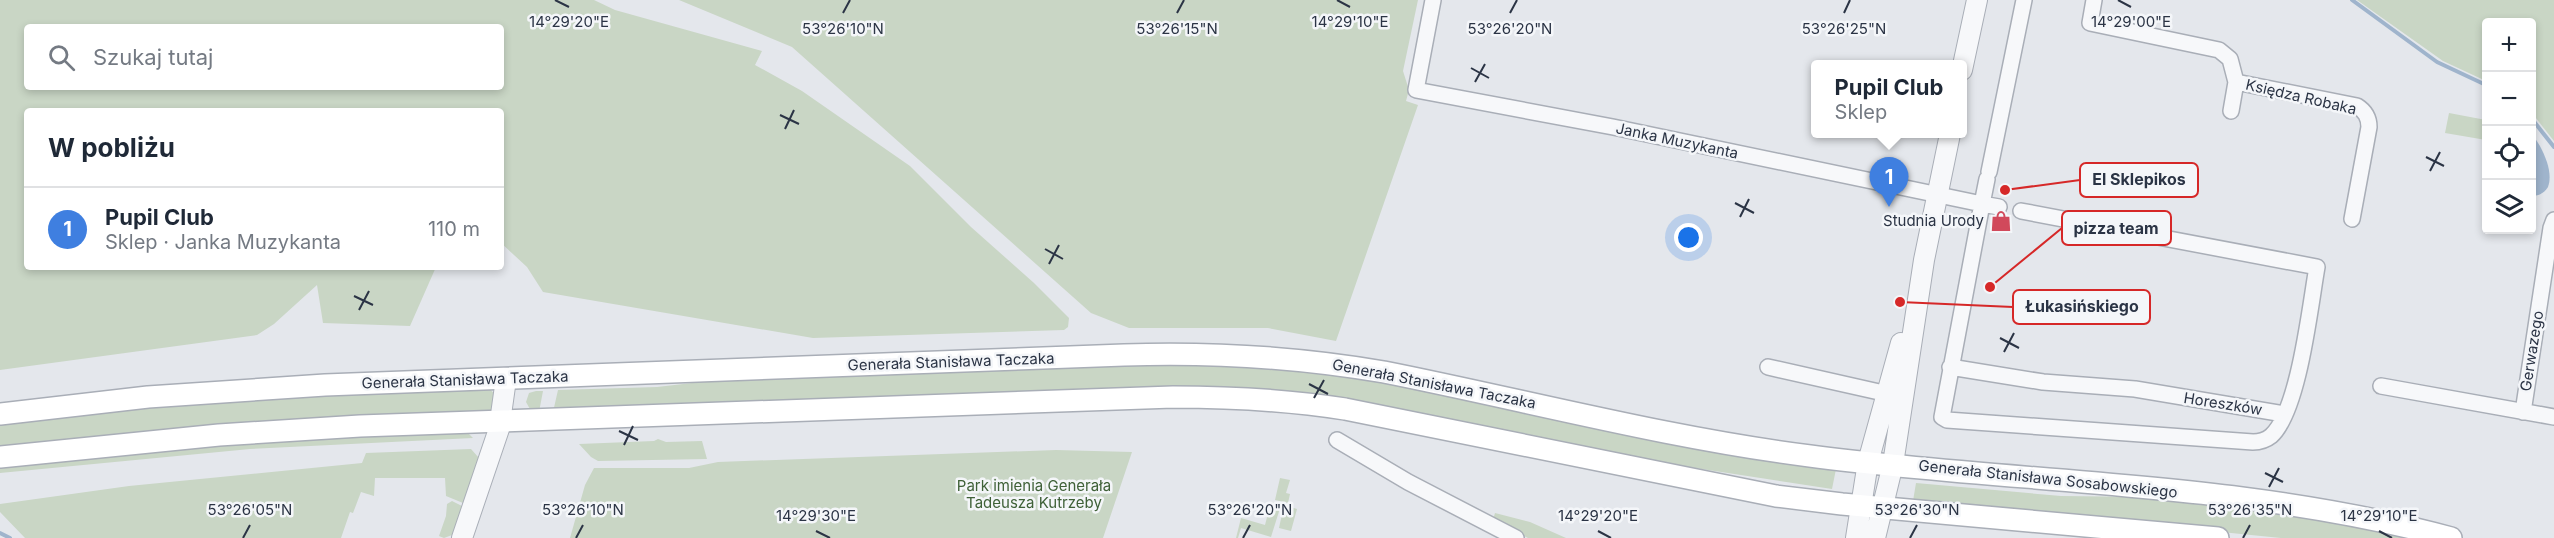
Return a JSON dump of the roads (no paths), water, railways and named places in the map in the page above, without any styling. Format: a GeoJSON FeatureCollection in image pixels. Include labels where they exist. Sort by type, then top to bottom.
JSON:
{"type":"FeatureCollection","features":[{"type":"Feature","properties":{"kind":"main road","name":"Generała Stanisława Taczaka"},"geometry":{"type":"LineString","coordinates":[[0,414],[220,391],[1124,355],[1238,354],[1358,368],[1715,441],[1791,454],[1893,464]]}},
{"type":"Feature","properties":{"kind":"main road"},"geometry":{"type":"LineString","coordinates":[[0,457],[219,435],[501,421],[1173,396],[1263,399],[1390,417],[1752,492],[1860,506],[2218,538]]}},
{"type":"Feature","properties":{"kind":"main road","name":"Generała Stanisława Sosabowskiego"},"geometry":{"type":"LineString","coordinates":[[1893,464],[2259,500],[2371,519],[2451,538]]}},
{"type":"Feature","properties":{"kind":"street","name":"Janka Muzykanta"},"geometry":{"type":"LineString","coordinates":[[1433,0],[1416,90],[1937,195]]}},
{"type":"Feature","properties":{"kind":"street"},"geometry":{"type":"LineString","coordinates":[[1964,60],[1977,0]]}},
{"type":"Feature","properties":{"kind":"street"},"geometry":{"type":"LineString","coordinates":[[2024,0],[1982,204],[1942,417],[1947,420],[2260,442],[2271,436],[2284,414]]}},
{"type":"Feature","properties":{"kind":"street","name":"Księdza Robaka"},"geometry":{"type":"LineString","coordinates":[[2094,0],[2090,23],[2219,50],[2230,59],[2236,82],[2230,111]]}},
{"type":"Feature","properties":{"kind":"street","name":"Księdza Robaka"},"geometry":{"type":"LineString","coordinates":[[2236,82],[2357,106],[2367,115],[2369,127],[2352,219]]}},
{"type":"Feature","properties":{"kind":"street"},"geometry":{"type":"LineString","coordinates":[[1875,538],[1893,464],[1924,260],[1949,138]]}},
{"type":"Feature","properties":{"kind":"street"},"geometry":{"type":"LineString","coordinates":[[1937,195],[1999,207]]}},
{"type":"Feature","properties":{"kind":"street","name":"Horeszków"},"geometry":{"type":"LineString","coordinates":[[1950,367],[2043,382],[2135,389],[2284,414],[2295,384],[2317,267],[2021,211]]}},
{"type":"Feature","properties":{"kind":"street","name":"Gerwazego"},"geometry":{"type":"LineString","coordinates":[[2523,412],[2554,220]]}},
{"type":"Feature","properties":{"kind":"street"},"geometry":{"type":"LineString","coordinates":[[1856,538],[1868,462],[1924,260]]}},
{"type":"Feature","properties":{"kind":"street"},"geometry":{"type":"LineString","coordinates":[[1768,367],[1888,394]]}},
{"type":"Feature","properties":{"kind":"street"},"geometry":{"type":"LineString","coordinates":[[462,538],[501,421],[506,379]]}},
{"type":"Feature","properties":{"kind":"street","name":"Gerwazego"},"geometry":{"type":"LineString","coordinates":[[2381,386],[2554,417]]}},
{"type":"Feature","properties":{"kind":"street"},"geometry":{"type":"LineString","coordinates":[[1943,408],[1948,414],[1996,417]]}},
{"type":"Feature","properties":{"kind":"street"},"geometry":{"type":"LineString","coordinates":[[2228,446],[2256,448],[2271,446],[2277,442],[2282,432],[2284,414]]}},
{"type":"Feature","properties":{"kind":"street"},"geometry":{"type":"LineString","coordinates":[[1337,440],[1408,482],[1516,538]]}},
{"type":"Feature","properties":{"kind":"water"},"geometry":{"type":"Polygon","coordinates":[[[2536,140],[2546,159],[2549,174],[2548,187],[2536,195],[2536,140]]]}},
{"type":"Feature","properties":{"kind":"waterway"},"geometry":{"type":"LineString","coordinates":[[2352,0],[2437,62],[2482,83]]}},
{"type":"Feature","properties":{"kind":"waterway"},"geometry":{"type":"LineString","coordinates":[[2536,124],[2554,147]]}},
{"type":"Feature","properties":{"kind":"waterway"},"geometry":{"type":"LineString","coordinates":[[0,533],[10,538]]}},
{"type":"Feature","properties":{"kind":"place","name":"El Sklepikos"},"geometry":{"type":"Point","coordinates":[2005,190]}},
{"type":"Feature","properties":{"kind":"place","name":"Pupil Club"},"geometry":{"type":"Point","coordinates":[1889,207]}},
{"type":"Feature","properties":{"kind":"place","name":"Studnia Urody"},"geometry":{"type":"Point","coordinates":[2001,221]}},
{"type":"Feature","properties":{"kind":"place","name":"pizza team"},"geometry":{"type":"Point","coordinates":[1990,287]}},
{"type":"Feature","properties":{"kind":"place","name":"Łukasińskiego"},"geometry":{"type":"Point","coordinates":[1900,302]}},
{"type":"Feature","properties":{"kind":"park label","name":"Park imienia Generała Tadeusza Kutrzeby"},"geometry":{"type":"Point","coordinates":[1034,494]}}]}
